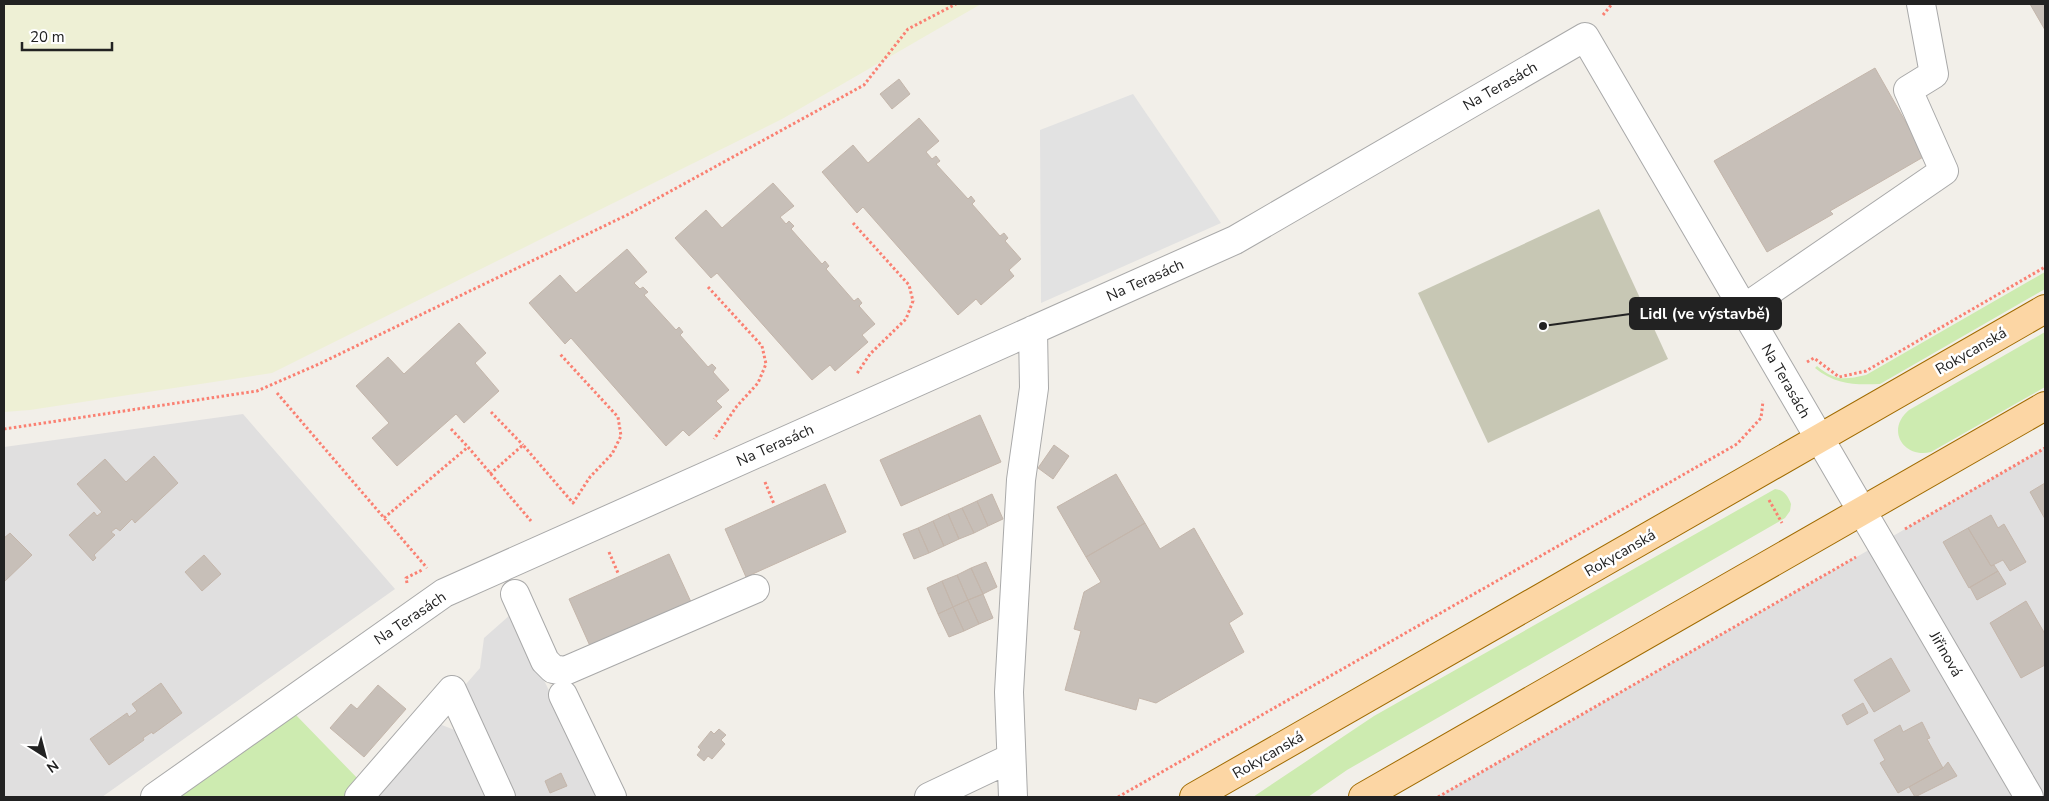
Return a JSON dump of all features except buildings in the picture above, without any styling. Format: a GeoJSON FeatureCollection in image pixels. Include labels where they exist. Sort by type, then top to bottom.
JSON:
{"type":"FeatureCollection","features":[{"type":"Feature","properties":{"kind":"main road","name":"Rokycanská"},"geometry":{"type":"LineString","coordinates":[[1194,797],[2045,309]]}},
{"type":"Feature","properties":{"kind":"main road"},"geometry":{"type":"LineString","coordinates":[[1363,797],[2045,406]]}},
{"type":"Feature","properties":{"kind":"street"},"geometry":{"type":"LineString","coordinates":[[1744,309],[1944,171],[1908,90],[1934,74],[1921,4]]}},
{"type":"Feature","properties":{"kind":"street","name":"Na Terasách"},"geometry":{"type":"LineString","coordinates":[[155,797],[444,593],[1235,240],[1585,37],[1862,511]]}},
{"type":"Feature","properties":{"kind":"street"},"geometry":{"type":"LineString","coordinates":[[1013,797],[1009,692],[1021,480],[1034,388],[1033,330]]}},
{"type":"Feature","properties":{"kind":"street","name":"Jiřinová"},"geometry":{"type":"LineString","coordinates":[[1862,511],[2029,797]]}},
{"type":"Feature","properties":{"kind":"street"},"geometry":{"type":"LineString","coordinates":[[515,594],[545,661],[553,669],[565,671],[755,589]]}},
{"type":"Feature","properties":{"kind":"street"},"geometry":{"type":"LineString","coordinates":[[359,797],[452,690],[501,797]]}},
{"type":"Feature","properties":{"kind":"street"},"geometry":{"type":"LineString","coordinates":[[563,695],[612,797]]}},
{"type":"Feature","properties":{"kind":"street"},"geometry":{"type":"LineString","coordinates":[[929,797],[1011,758]]}},
{"type":"Feature","properties":{"kind":"path"},"geometry":{"type":"LineString","coordinates":[[4,429],[257,391],[319,364],[629,214],[864,85],[908,29],[956,4]]}},
{"type":"Feature","properties":{"kind":"path"},"geometry":{"type":"LineString","coordinates":[[853,223],[909,285],[913,301],[906,319],[870,354],[856,375]]}},
{"type":"Feature","properties":{"kind":"path"},"geometry":{"type":"LineString","coordinates":[[1118,797],[1736,444],[1761,418],[1766,385],[1814,358],[1839,377],[1866,371],[2045,266]]}},
{"type":"Feature","properties":{"kind":"path"},"geometry":{"type":"LineString","coordinates":[[708,287],[762,346],[766,364],[758,383],[737,406],[714,439]]}},
{"type":"Feature","properties":{"kind":"path"},"geometry":{"type":"LineString","coordinates":[[492,412],[573,503],[590,477],[612,454],[621,436],[618,417],[560,354]]}},
{"type":"Feature","properties":{"kind":"path"},"geometry":{"type":"LineString","coordinates":[[277,393],[427,568]]}},
{"type":"Feature","properties":{"kind":"path"},"geometry":{"type":"LineString","coordinates":[[451,429],[531,522]]}},
{"type":"Feature","properties":{"kind":"path"},"geometry":{"type":"LineString","coordinates":[[490,474],[523,445]]}},
{"type":"Feature","properties":{"kind":"path"},"geometry":{"type":"LineString","coordinates":[[384,518],[468,448]]}},
{"type":"Feature","properties":{"kind":"path"},"geometry":{"type":"LineString","coordinates":[[1438,797],[2045,448]]}},
{"type":"Feature","properties":{"kind":"path"},"geometry":{"type":"LineString","coordinates":[[764,481],[774,504]]}},
{"type":"Feature","properties":{"kind":"path"},"geometry":{"type":"LineString","coordinates":[[608,552],[618,574]]}},
{"type":"Feature","properties":{"kind":"shaded area"},"geometry":{"type":"Polygon","coordinates":[[[4,4],[981,4],[782,119],[272,373],[30,410],[4,412],[4,4]]]}},
{"type":"Feature","properties":{"kind":"shaded area"},"geometry":{"type":"Polygon","coordinates":[[[1133,94],[1221,223],[1041,303],[1040,130],[1133,94]]]}},
{"type":"Feature","properties":{"kind":"shaded area"},"geometry":{"type":"Polygon","coordinates":[[[1599,209],[1668,359],[1488,443],[1418,293],[1599,209]]]}},
{"type":"Feature","properties":{"kind":"shaded area"},"geometry":{"type":"Polygon","coordinates":[[[243,414],[395,589],[102,797],[4,797],[4,447],[243,414]]]}},
{"type":"Feature","properties":{"kind":"shaded area"},"geometry":{"type":"Polygon","coordinates":[[[2045,448],[2045,797],[1438,797],[1881,543],[2045,448]]]}},
{"type":"Feature","properties":{"kind":"shaded area"},"geometry":{"type":"Polygon","coordinates":[[[511,614],[602,797],[508,797],[460,691],[480,668],[484,638],[511,614]]]}},
{"type":"Feature","properties":{"kind":"shaded area"},"geometry":{"type":"Polygon","coordinates":[[[434,722],[465,734],[493,797],[370,797],[434,722]]]}},
{"type":"Feature","properties":{"kind":"green space"},"geometry":{"type":"Polygon","coordinates":[[[2045,272],[2045,289],[1880,384],[1846,383],[1830,378],[1815,368],[1817,366],[1823,371],[1840,378],[1866,375],[2045,272]]]}},
{"type":"Feature","properties":{"kind":"green space"},"geometry":{"type":"Polygon","coordinates":[[[2045,332],[2045,387],[1931,452],[1921,453],[1913,451],[1901,441],[1898,434],[1899,426],[1902,418],[1909,410],[2045,332]]]}},
{"type":"Feature","properties":{"kind":"green space"},"geometry":{"type":"Polygon","coordinates":[[[1775,489],[1781,491],[1789,498],[1791,504],[1790,511],[1785,518],[1347,770],[1308,797],[1253,797],[1374,716],[1775,489]]]}},
{"type":"Feature","properties":{"kind":"green space"},"geometry":{"type":"Polygon","coordinates":[[[294,713],[360,781],[346,797],[174,797],[294,713]]]}},
{"type":"Feature","properties":{"kind":"place","name":"Lidl (ve výstavbě)"},"geometry":{"type":"Point","coordinates":[1543,326]}}]}
